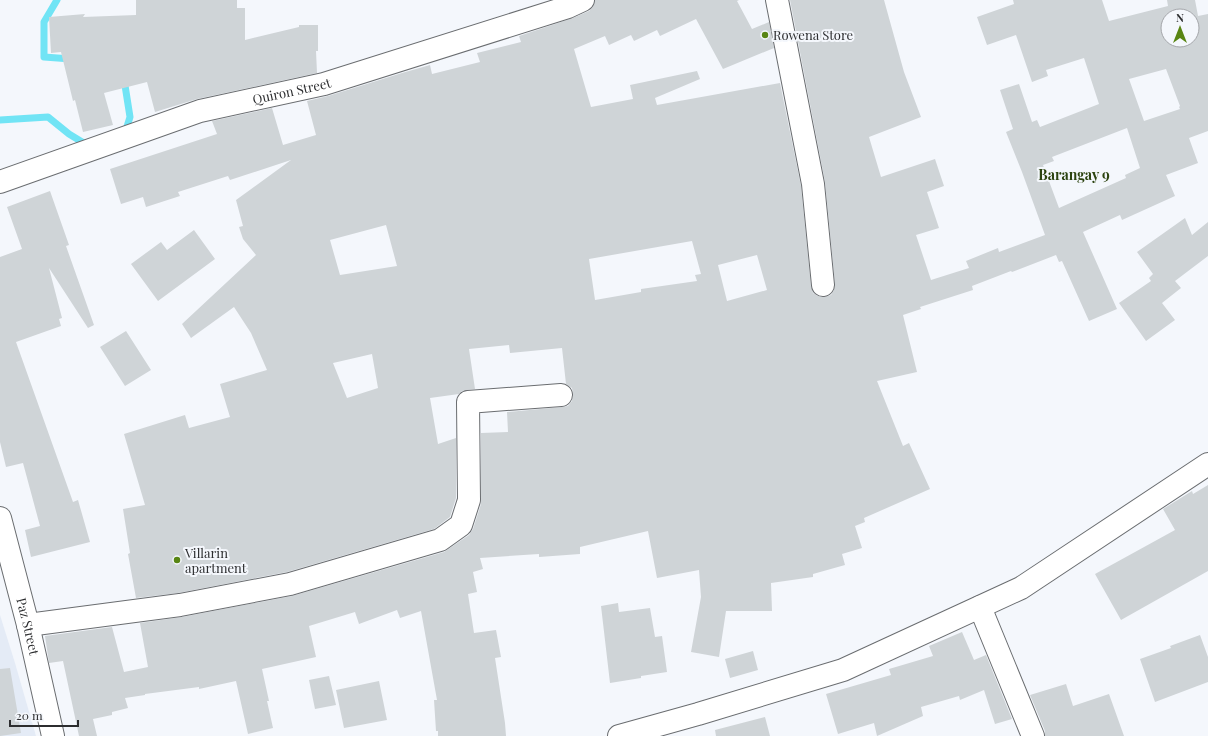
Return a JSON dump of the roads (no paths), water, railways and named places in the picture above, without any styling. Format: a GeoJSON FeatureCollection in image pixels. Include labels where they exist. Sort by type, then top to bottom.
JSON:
{"type":"FeatureCollection","features":[{"type":"Feature","properties":{"kind":"street","name":"Quiron Street"},"geometry":{"type":"LineString","coordinates":[[0,182],[200,111],[324,84],[568,7],[583,0]]}},
{"type":"Feature","properties":{"kind":"street"},"geometry":{"type":"LineString","coordinates":[[777,0],[813,184],[823,285]]}},
{"type":"Feature","properties":{"kind":"street"},"geometry":{"type":"LineString","coordinates":[[28,626],[180,605],[290,584],[440,540],[461,525],[469,500],[468,402],[561,395]]}},
{"type":"Feature","properties":{"kind":"street"},"geometry":{"type":"LineString","coordinates":[[618,736],[698,714],[843,670],[980,607],[1021,588],[1208,464]]}},
{"type":"Feature","properties":{"kind":"street","name":"Paz Street"},"geometry":{"type":"LineString","coordinates":[[0,518],[28,626],[54,736]]}},
{"type":"Feature","properties":{"kind":"street"},"geometry":{"type":"LineString","coordinates":[[980,607],[1033,736]]}},
{"type":"Feature","properties":{"kind":"waterway"},"geometry":{"type":"LineString","coordinates":[[57,0],[44,22],[44,57],[71,59]]}},
{"type":"Feature","properties":{"kind":"waterway"},"geometry":{"type":"LineString","coordinates":[[124,79],[130,117],[125,133]]}},
{"type":"Feature","properties":{"kind":"waterway"},"geometry":{"type":"LineString","coordinates":[[0,120],[48,117],[69,134],[87,145],[90,144]]}},
{"type":"Feature","properties":{"kind":"place","name":"Rowena Store"},"geometry":{"type":"Point","coordinates":[765,35]}},
{"type":"Feature","properties":{"kind":"place","name":"Villarin apartment"},"geometry":{"type":"Point","coordinates":[177,560]}},
{"type":"Feature","properties":{"kind":"district","name":"Barangay 9"},"geometry":{"type":"Point","coordinates":[1074,175]}}]}
